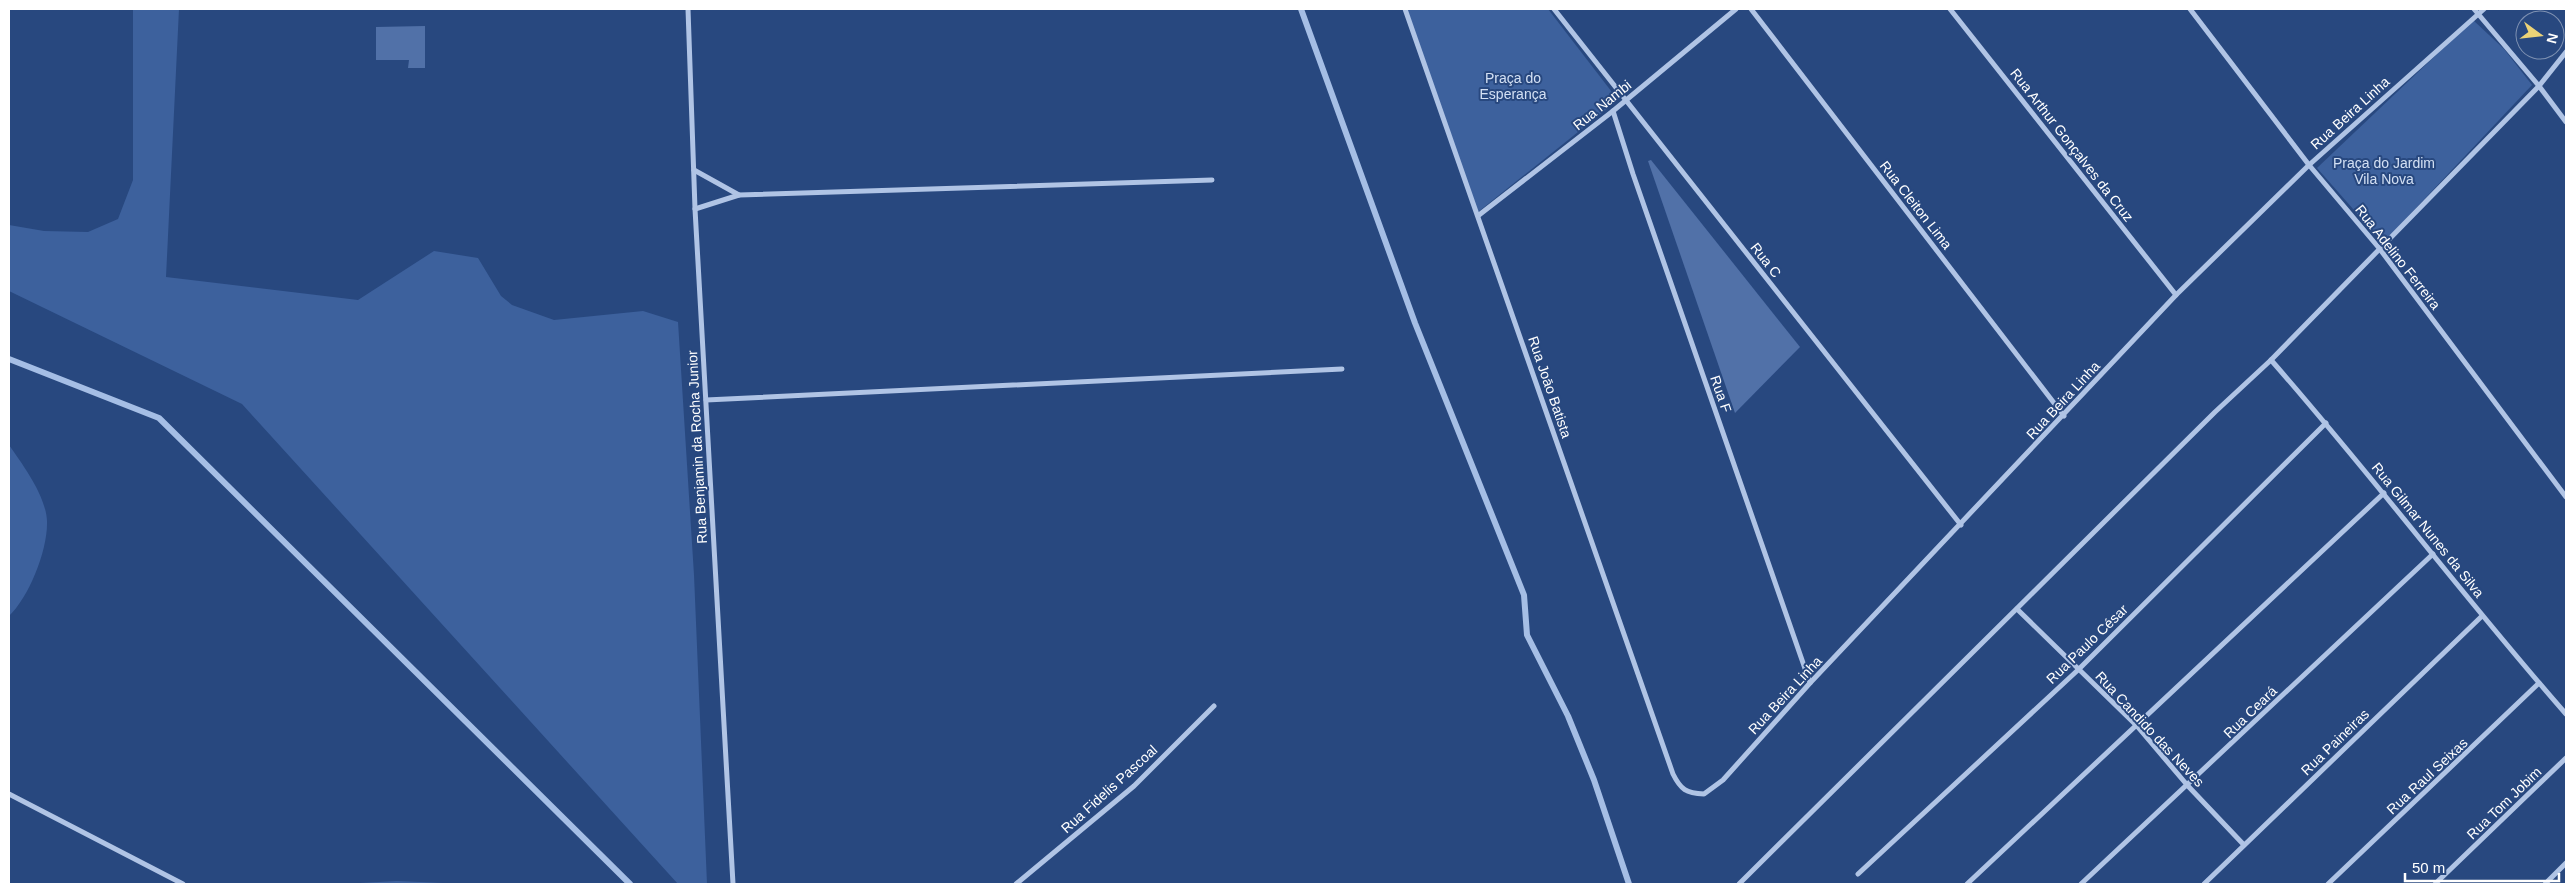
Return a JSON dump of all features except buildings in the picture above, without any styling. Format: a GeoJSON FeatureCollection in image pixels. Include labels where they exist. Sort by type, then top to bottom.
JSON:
{"type":"FeatureCollection","features":[{"type":"Feature","properties":{"kind":"street","name":"Rua Benjamin da Rocha Junior"},"geometry":{"type":"LineString","coordinates":[[688,9],[695,209],[733,884]]}},
{"type":"Feature","properties":{"kind":"street","name":"Rua Joāo Batista"},"geometry":{"type":"LineString","coordinates":[[1405,9],[1479,215],[1673,774]]}},
{"type":"Feature","properties":{"kind":"street","name":"Rua C"},"geometry":{"type":"LineString","coordinates":[[1554,9],[1961,525]]}},
{"type":"Feature","properties":{"kind":"street","name":"Rua Nambi"},"geometry":{"type":"LineString","coordinates":[[1479,215],[1614,111],[1736,9]]}},
{"type":"Feature","properties":{"kind":"street","name":"Rua Cleiton Lima"},"geometry":{"type":"LineString","coordinates":[[1751,9],[2064,416]]}},
{"type":"Feature","properties":{"kind":"street","name":"Rua Arthur Gonçalves da Cruz"},"geometry":{"type":"LineString","coordinates":[[1950,9],[2176,295]]}},
{"type":"Feature","properties":{"kind":"street","name":"Rua Adelino Ferreira"},"geometry":{"type":"LineString","coordinates":[[2190,9],[2309,165],[2379,248],[2566,497]]}},
{"type":"Feature","properties":{"kind":"street"},"geometry":{"type":"LineString","coordinates":[[2474,9],[2539,86],[2566,122]]}},
{"type":"Feature","properties":{"kind":"street","name":"Rua Beira Linha"},"geometry":{"type":"LineString","coordinates":[[1673,774],[1680,787],[1687,793],[1704,794],[1723,780],[1810,683],[2064,416],[2176,295],[2309,165],[2484,9]]}},
{"type":"Feature","properties":{"kind":"street"},"geometry":{"type":"LineString","coordinates":[[1739,884],[2215,412],[2271,360],[2539,86],[2566,52]]}},
{"type":"Feature","properties":{"kind":"street","name":"Rua F"},"geometry":{"type":"LineString","coordinates":[[1614,111],[1633,174],[1810,683]]}},
{"type":"Feature","properties":{"kind":"street"},"geometry":{"type":"LineString","coordinates":[[694,170],[738,195]]}},
{"type":"Feature","properties":{"kind":"street"},"geometry":{"type":"LineString","coordinates":[[695,209],[738,195],[1212,180]]}},
{"type":"Feature","properties":{"kind":"street","name":"Rua Gilmar Nunes da Silva"},"geometry":{"type":"LineString","coordinates":[[2271,360],[2326,423],[2482,616],[2566,714]]}},
{"type":"Feature","properties":{"kind":"street"},"geometry":{"type":"LineString","coordinates":[[706,400],[1342,369]]}},
{"type":"Feature","properties":{"kind":"street","name":"Rua Paulo César"},"geometry":{"type":"LineString","coordinates":[[1858,874],[2079,669],[2326,423]]}},
{"type":"Feature","properties":{"kind":"street"},"geometry":{"type":"LineString","coordinates":[[1968,884],[2384,493]]}},
{"type":"Feature","properties":{"kind":"street","name":"Rua Ceará"},"geometry":{"type":"LineString","coordinates":[[2081,884],[2188,786],[2433,554]]}},
{"type":"Feature","properties":{"kind":"street","name":"Rua Candido das Neves"},"geometry":{"type":"LineString","coordinates":[[2017,609],[2137,726],[2188,786],[2244,845]]}},
{"type":"Feature","properties":{"kind":"street","name":"Rua Paineiras"},"geometry":{"type":"LineString","coordinates":[[2204,884],[2482,616]]}},
{"type":"Feature","properties":{"kind":"street","name":"Rua Raul Seixas"},"geometry":{"type":"LineString","coordinates":[[2328,884],[2539,683]]}},
{"type":"Feature","properties":{"kind":"street","name":"Rua Fidelis Pascoal"},"geometry":{"type":"LineString","coordinates":[[1016,884],[1134,786],[1214,706]]}},
{"type":"Feature","properties":{"kind":"street","name":"Rua Tom Jobim"},"geometry":{"type":"LineString","coordinates":[[2436,884],[2566,758]]}},
{"type":"Feature","properties":{"kind":"street"},"geometry":{"type":"LineString","coordinates":[[9,794],[183,884]]}},
{"type":"Feature","properties":{"kind":"street"},"geometry":{"type":"LineString","coordinates":[[2545,884],[2566,863]]}},
{"type":"Feature","properties":{"kind":"green space"},"geometry":{"type":"Polygon","coordinates":[[[133,9],[179,9],[166,277],[358,300],[434,251],[478,258],[501,296],[512,305],[554,320],[643,311],[678,322],[694,575],[707,884],[678,884],[242,404],[9,291],[9,225],[44,231],[88,232],[118,219],[133,180],[133,9]]]}},
{"type":"Feature","properties":{"kind":"green space","name":"Praça do Esperança"},"geometry":{"type":"Polygon","coordinates":[[[1407,9],[1548,9],[1618,100],[1478,212],[1407,9]]]}},
{"type":"Feature","properties":{"kind":"green space","name":"Praça do Jardim Vila Nova"},"geometry":{"type":"Polygon","coordinates":[[[2473,20],[2504,49],[2532,85],[2383,243],[2317,168],[2473,20]]]}},
{"type":"Feature","properties":{"kind":"green space"},"geometry":{"type":"Polygon","coordinates":[[[9,445],[27,471],[43,501],[47,521],[41,559],[36,572],[24,597],[9,616],[9,445]]]}},
{"type":"Feature","properties":{"kind":"green space"},"geometry":{"type":"Polygon","coordinates":[[[397,881],[466,884],[342,884],[397,881]]]}},
{"type":"Feature","properties":{"kind":"waterway"},"geometry":{"type":"LineString","coordinates":[[1301,9],[1415,323],[1524,595],[1527,635],[1568,716],[1594,780],[1629,884]]}},
{"type":"Feature","properties":{"kind":"waterway"},"geometry":{"type":"LineString","coordinates":[[9,359],[159,418],[630,884]]}}]}
